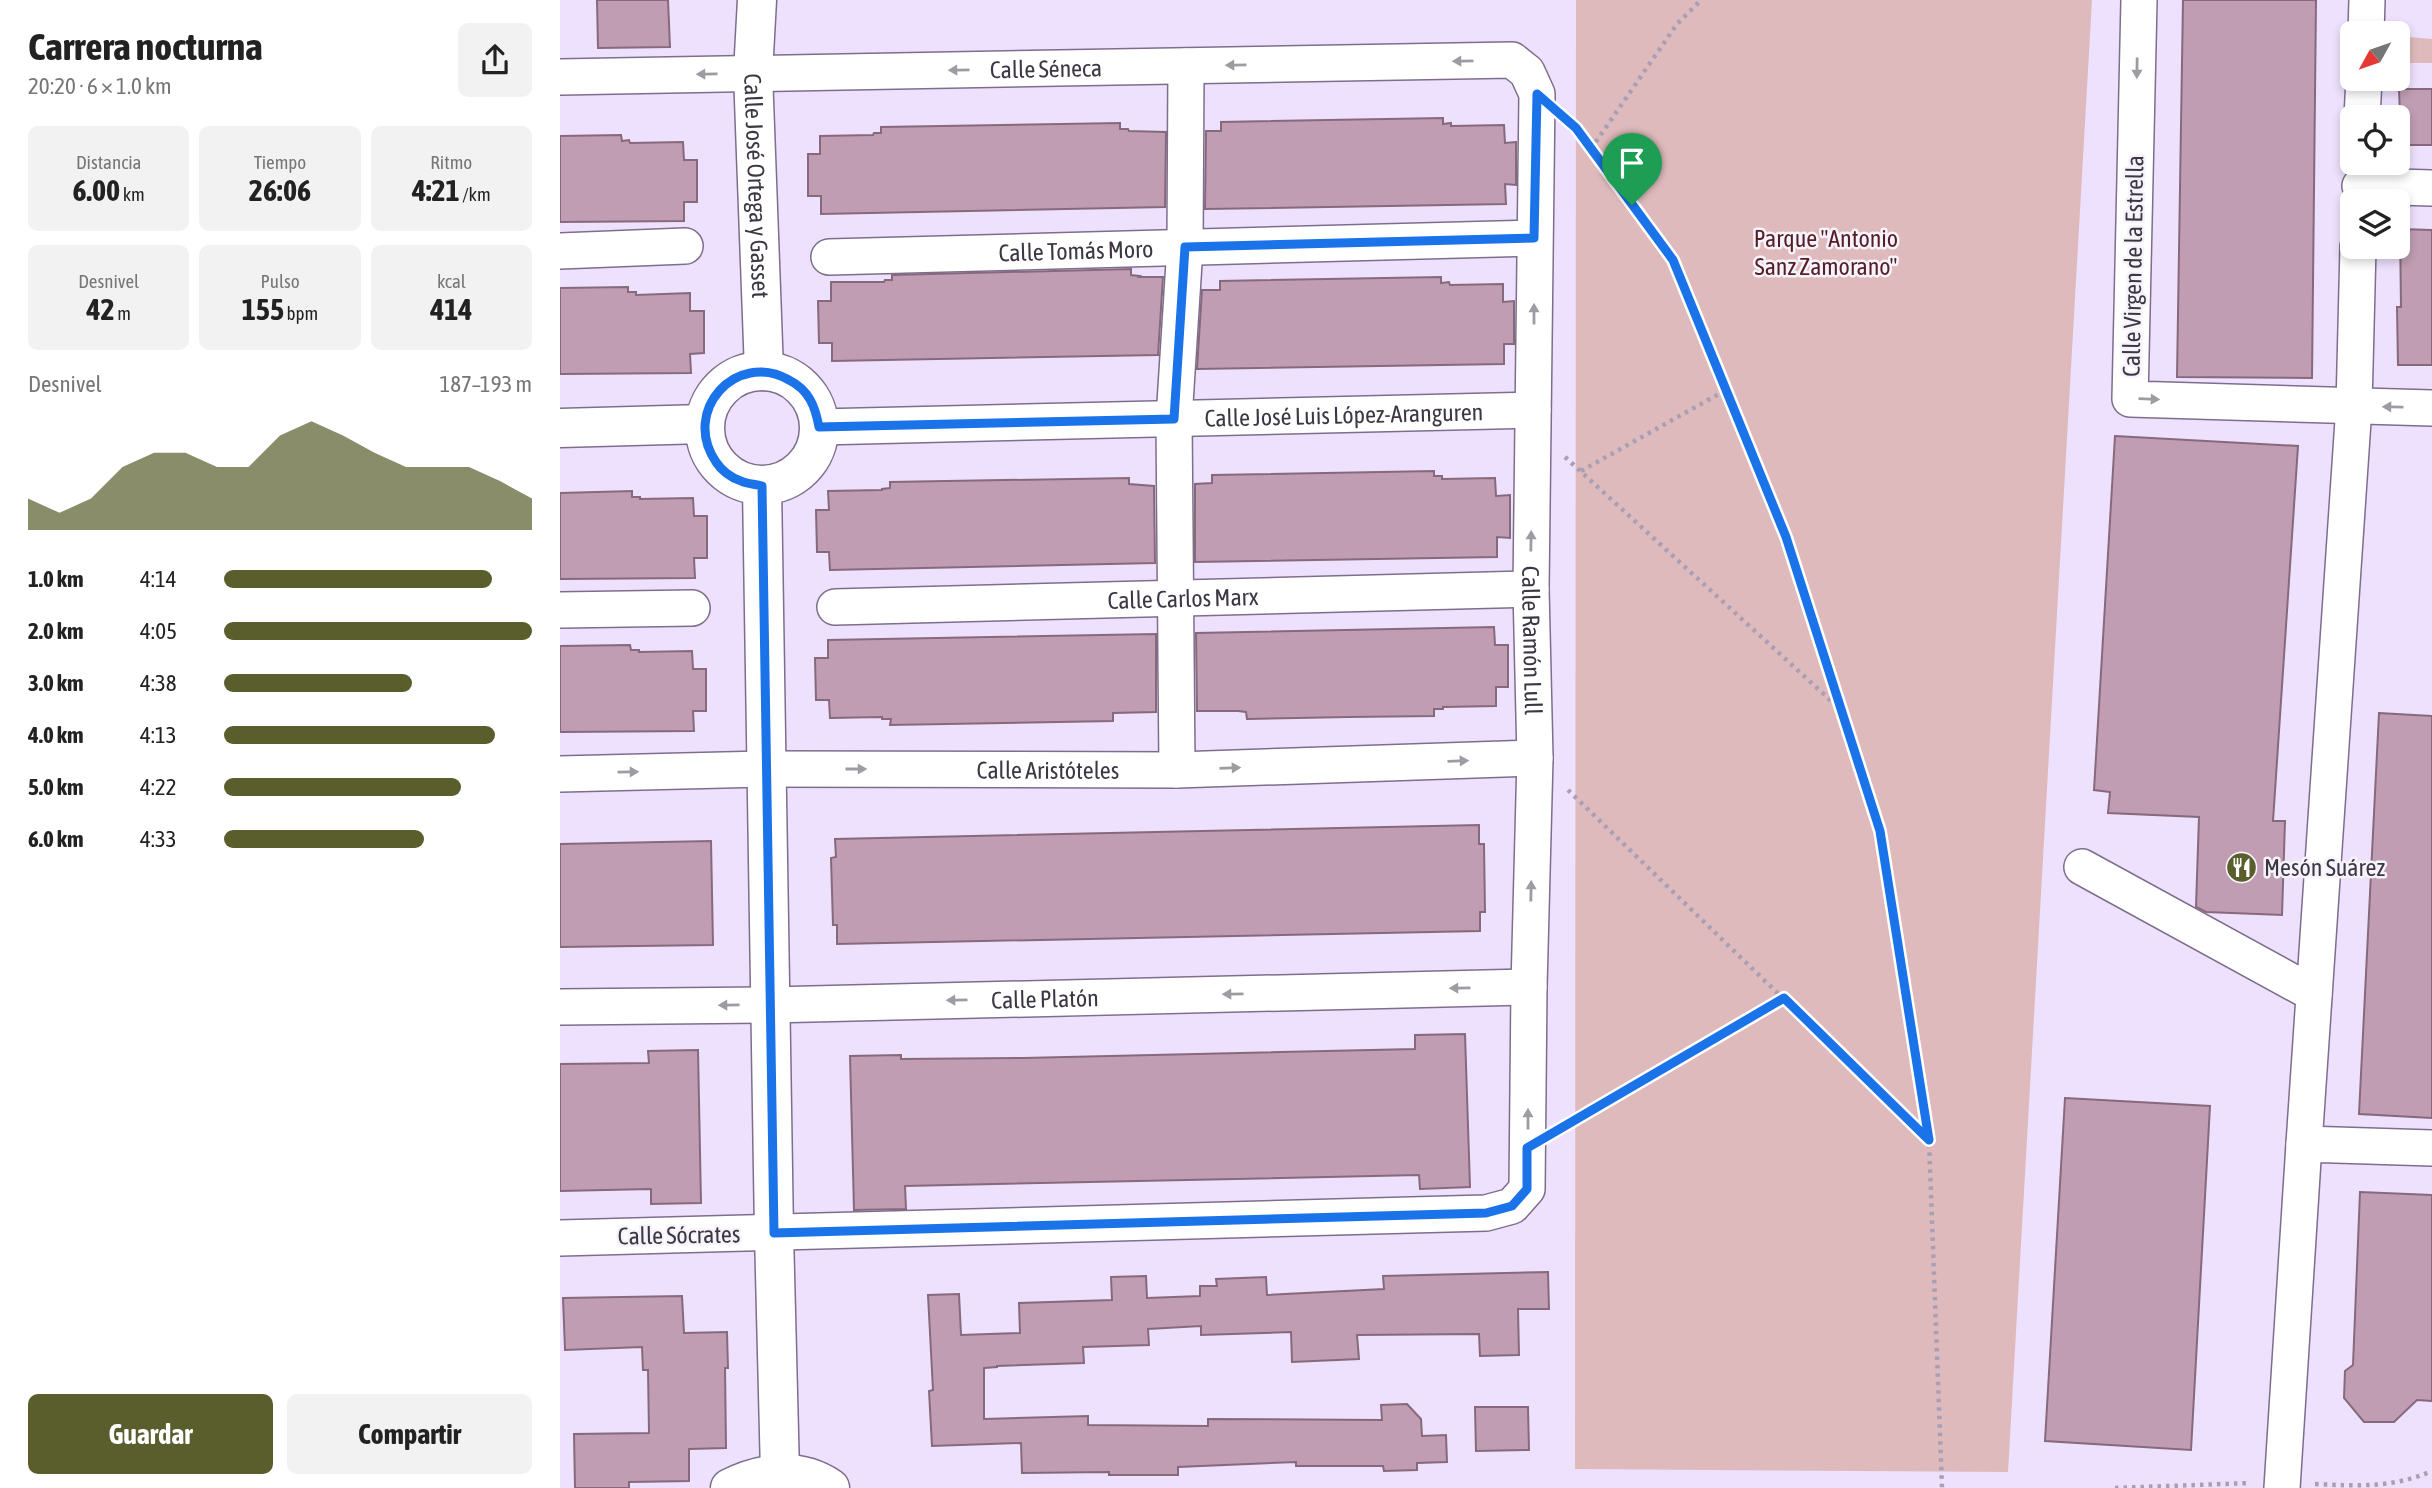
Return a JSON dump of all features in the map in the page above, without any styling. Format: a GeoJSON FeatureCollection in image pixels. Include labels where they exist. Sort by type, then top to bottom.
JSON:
{"type":"FeatureCollection","features":[{"type":"Feature","properties":{"kind":"street","name":"Calle José Ortega y Gasset"},"geometry":{"type":"LineString","coordinates":[[757,0],[753,73],[764,371]]}},
{"type":"Feature","properties":{"kind":"street","name":"Calle Virgen de la Estrella"},"geometry":{"type":"LineString","coordinates":[[2139,0],[2130,399],[2432,408]]}},
{"type":"Feature","properties":{"kind":"street"},"geometry":{"type":"LineString","coordinates":[[2366,21],[2367,0]]}},
{"type":"Feature","properties":{"kind":"street","name":"Calle Séneca"},"geometry":{"type":"LineString","coordinates":[[560,77],[1512,60],[1532,83]]}},
{"type":"Feature","properties":{"kind":"street"},"geometry":{"type":"LineString","coordinates":[[1177,770],[1174,419],[1185,247],[1186,66]]}},
{"type":"Feature","properties":{"kind":"street","name":"Calle Ramón Lull"},"geometry":{"type":"LineString","coordinates":[[1512,1206],[1527,1189],[1535,758],[1531,589],[1534,238],[1532,83]]}},
{"type":"Feature","properties":{"kind":"street"},"geometry":{"type":"LineString","coordinates":[[2360,183],[2432,188]]}},
{"type":"Feature","properties":{"kind":"street","name":"Calle Tomás Moro"},"geometry":{"type":"LineString","coordinates":[[829,257],[1534,238]]}},
{"type":"Feature","properties":{"kind":"street"},"geometry":{"type":"LineString","coordinates":[[560,251],[685,246]]}},
{"type":"Feature","properties":{"kind":"street"},"geometry":{"type":"LineString","coordinates":[[2282,1488],[2354,407],[2358,259]]}},
{"type":"Feature","properties":{"kind":"street"},"geometry":{"type":"LineString","coordinates":[[753,371],[764,371],[778,373],[800,385],[810,397],[819,427],[817,444],[808,462],[794,476],[777,484],[762,486],[739,481],[721,469],[710,453],[704,424],[707,410],[715,396],[737,377],[753,371]]}},
{"type":"Feature","properties":{"kind":"street","name":"Calle José Luis López-Aranguren"},"geometry":{"type":"LineString","coordinates":[[819,427],[1174,419],[1533,419]]}},
{"type":"Feature","properties":{"kind":"street"},"geometry":{"type":"LineString","coordinates":[[560,428],[704,424]]}},
{"type":"Feature","properties":{"kind":"street"},"geometry":{"type":"LineString","coordinates":[[762,486],[780,1473]]}},
{"type":"Feature","properties":{"kind":"street","name":"Calle Carlos Marx"},"geometry":{"type":"LineString","coordinates":[[835,607],[1531,589]]}},
{"type":"Feature","properties":{"kind":"street"},"geometry":{"type":"LineString","coordinates":[[560,610],[692,608]]}},
{"type":"Feature","properties":{"kind":"street","name":"Calle Aristóteles"},"geometry":{"type":"LineString","coordinates":[[560,774],[766,769],[1177,770],[1535,758]]}},
{"type":"Feature","properties":{"kind":"street"},"geometry":{"type":"LineString","coordinates":[[2082,867],[2314,994]]}},
{"type":"Feature","properties":{"kind":"street","name":"Calle Platón"},"geometry":{"type":"LineString","coordinates":[[560,1007],[770,1005],[1529,987]]}},
{"type":"Feature","properties":{"kind":"street"},"geometry":{"type":"LineString","coordinates":[[2304,1144],[2432,1148]]}},
{"type":"Feature","properties":{"kind":"street","name":"Calle Sócrates"},"geometry":{"type":"LineString","coordinates":[[560,1238],[1486,1213],[1512,1206]]}},
{"type":"Feature","properties":{"kind":"street"},"geometry":{"type":"LineString","coordinates":[[730,1488],[751,1478],[780,1473],[803,1476],[830,1488]]}},
{"type":"Feature","properties":{"kind":"path"},"geometry":{"type":"LineString","coordinates":[[1591,149],[1677,24],[1701,0]]}},
{"type":"Feature","properties":{"kind":"path"},"geometry":{"type":"LineString","coordinates":[[1532,83],[1576,128],[1673,260],[1786,537],[1880,831],[1929,1140],[1942,1488]]}},
{"type":"Feature","properties":{"kind":"path"},"geometry":{"type":"LineString","coordinates":[[1581,471],[1726,390]]}},
{"type":"Feature","properties":{"kind":"path"},"geometry":{"type":"LineString","coordinates":[[1533,419],[1581,471],[1841,709]]}},
{"type":"Feature","properties":{"kind":"path"},"geometry":{"type":"LineString","coordinates":[[1535,758],[1929,1140]]}},
{"type":"Feature","properties":{"kind":"path"},"geometry":{"type":"LineString","coordinates":[[1527,1148],[1784,998]]}},
{"type":"Feature","properties":{"kind":"green space","name":"Parque \"Antonio Sanz Zamorano\""},"geometry":{"type":"Polygon","coordinates":[[[1576,0],[2092,0],[2008,1472],[1575,1469],[1576,0]]]}},
{"type":"Feature","properties":{"kind":"green space"},"geometry":{"type":"Polygon","coordinates":[[[2410,37],[2432,39],[2432,63],[2410,63],[2410,37]]]}},
{"type":"Feature","properties":{"kind":"building"},"geometry":{"type":"Polygon","coordinates":[[[597,0],[668,0],[670,47],[598,48],[597,0]]]}},
{"type":"Feature","properties":{"kind":"building"},"geometry":{"type":"Polygon","coordinates":[[[2183,0],[2316,0],[2312,378],[2177,377],[2183,0]]]}},
{"type":"Feature","properties":{"kind":"building"},"geometry":{"type":"Polygon","coordinates":[[[2432,89],[2432,145],[2410,145],[2410,105],[2400,105],[2399,91],[2432,89]]]}},
{"type":"Feature","properties":{"kind":"building"},"geometry":{"type":"Polygon","coordinates":[[[1443,118],[1443,124],[1451,123],[1451,126],[1504,125],[1505,143],[1516,142],[1516,185],[1505,184],[1506,204],[1205,209],[1206,131],[1221,131],[1221,122],[1443,118]]]}},
{"type":"Feature","properties":{"kind":"building"},"geometry":{"type":"Polygon","coordinates":[[[1120,123],[1120,129],[1129,131],[1166,132],[1165,207],[821,214],[821,196],[808,196],[808,154],[820,154],[820,136],[873,135],[881,133],[881,127],[1120,123]]]}},
{"type":"Feature","properties":{"kind":"building"},"geometry":{"type":"Polygon","coordinates":[[[621,135],[622,141],[629,140],[630,143],[683,142],[684,160],[697,160],[697,202],[684,202],[684,221],[560,222],[560,136],[621,135]]]}},
{"type":"Feature","properties":{"kind":"building"},"geometry":{"type":"Polygon","coordinates":[[[2410,229],[2432,230],[2432,365],[2398,365],[2397,307],[2401,307],[2400,259],[2410,259],[2410,229]]]}},
{"type":"Feature","properties":{"kind":"building"},"geometry":{"type":"Polygon","coordinates":[[[1131,269],[1131,275],[1139,277],[1163,277],[1158,355],[832,361],[832,343],[819,343],[818,301],[831,301],[831,282],[884,282],[892,280],[892,275],[1131,269]]]}},
{"type":"Feature","properties":{"kind":"building"},"geometry":{"type":"Polygon","coordinates":[[[1441,277],[1441,283],[1449,282],[1450,285],[1503,284],[1503,302],[1514,301],[1514,344],[1504,344],[1504,364],[1197,369],[1202,290],[1220,290],[1220,281],[1441,277]]]}},
{"type":"Feature","properties":{"kind":"building"},"geometry":{"type":"Polygon","coordinates":[[[628,287],[628,292],[636,292],[636,295],[690,293],[690,311],[704,311],[704,353],[690,354],[691,373],[560,374],[560,288],[628,287]]]}},
{"type":"Feature","properties":{"kind":"building"},"geometry":{"type":"Polygon","coordinates":[[[2115,436],[2298,446],[2273,821],[2285,821],[2282,915],[2206,912],[2196,907],[2199,817],[2108,813],[2110,792],[2094,790],[2115,436]]]}},
{"type":"Feature","properties":{"kind":"building"},"geometry":{"type":"Polygon","coordinates":[[[1434,471],[1434,476],[1442,476],[1442,479],[1495,478],[1496,496],[1510,495],[1510,538],[1497,537],[1497,557],[1195,562],[1195,484],[1212,483],[1212,475],[1434,471]]]}},
{"type":"Feature","properties":{"kind":"building"},"geometry":{"type":"Polygon","coordinates":[[[1129,478],[1129,484],[1154,486],[1155,563],[830,570],[829,552],[817,552],[816,510],[829,510],[828,491],[882,490],[890,488],[890,482],[1129,478]]]}},
{"type":"Feature","properties":{"kind":"building"},"geometry":{"type":"Polygon","coordinates":[[[632,491],[632,497],[640,499],[693,498],[694,516],[707,516],[707,558],[694,558],[695,578],[560,579],[560,493],[632,491]]]}},
{"type":"Feature","properties":{"kind":"building"},"geometry":{"type":"Polygon","coordinates":[[[1494,627],[1495,645],[1508,645],[1508,687],[1496,687],[1496,706],[1443,707],[1434,709],[1434,716],[1247,719],[1246,712],[1197,711],[1196,633],[1494,627]]]}},
{"type":"Feature","properties":{"kind":"building"},"geometry":{"type":"Polygon","coordinates":[[[1156,634],[1156,712],[1113,713],[1113,721],[890,725],[891,719],[882,717],[830,718],[829,700],[816,700],[815,658],[828,658],[828,640],[1156,634]]]}},
{"type":"Feature","properties":{"kind":"building"},"geometry":{"type":"Polygon","coordinates":[[[630,645],[631,650],[639,652],[692,651],[693,669],[706,669],[706,711],[693,711],[694,731],[560,732],[560,646],[630,645]]]}},
{"type":"Feature","properties":{"kind":"building"},"geometry":{"type":"Polygon","coordinates":[[[2379,713],[2432,716],[2432,1118],[2359,1114],[2379,713]]]}},
{"type":"Feature","properties":{"kind":"building"},"geometry":{"type":"Polygon","coordinates":[[[1479,825],[1479,844],[1484,844],[1485,912],[1480,912],[1480,931],[837,944],[837,925],[833,925],[831,858],[836,857],[835,839],[1479,825]]]}},
{"type":"Feature","properties":{"kind":"building"},"geometry":{"type":"Polygon","coordinates":[[[711,841],[713,945],[560,947],[560,844],[711,841]]]}},
{"type":"Feature","properties":{"kind":"building"},"geometry":{"type":"Polygon","coordinates":[[[1465,1034],[1470,1187],[1420,1189],[1419,1175],[905,1186],[906,1209],[854,1210],[850,1056],[901,1055],[901,1059],[1023,1058],[1415,1049],[1415,1035],[1465,1034]]]}},
{"type":"Feature","properties":{"kind":"building"},"geometry":{"type":"Polygon","coordinates":[[[698,1050],[701,1203],[651,1204],[651,1189],[560,1191],[560,1064],[649,1063],[648,1051],[698,1050]]]}},
{"type":"Feature","properties":{"kind":"building"},"geometry":{"type":"Polygon","coordinates":[[[2065,1098],[2210,1106],[2191,1450],[2045,1441],[2065,1098]]]}},
{"type":"Feature","properties":{"kind":"building"},"geometry":{"type":"Polygon","coordinates":[[[2360,1192],[2432,1195],[2432,1401],[2417,1400],[2394,1422],[2364,1422],[2344,1398],[2345,1371],[2353,1365],[2360,1192]]]}},
{"type":"Feature","properties":{"kind":"building"},"geometry":{"type":"Polygon","coordinates":[[[1548,1272],[1549,1309],[1518,1309],[1519,1355],[1480,1356],[1479,1334],[1357,1335],[1359,1359],[1292,1362],[1291,1332],[1201,1335],[1201,1326],[1148,1329],[1149,1345],[1083,1347],[1084,1363],[984,1368],[984,1419],[1088,1416],[1088,1425],[1208,1426],[1208,1419],[1382,1420],[1381,1405],[1407,1404],[1421,1419],[1422,1436],[1446,1435],[1447,1462],[1417,1463],[1417,1470],[1384,1471],[1383,1466],[1296,1466],[1296,1462],[1178,1467],[1178,1475],[1109,1475],[1109,1472],[1022,1473],[1021,1443],[932,1446],[929,1391],[933,1390],[928,1295],[959,1294],[961,1335],[1020,1333],[1019,1303],[1112,1300],[1111,1277],[1146,1276],[1147,1298],[1200,1296],[1200,1286],[1217,1286],[1216,1279],[1266,1277],[1267,1295],[1384,1289],[1383,1276],[1548,1272]]]}},
{"type":"Feature","properties":{"kind":"building"},"geometry":{"type":"Polygon","coordinates":[[[682,1296],[684,1333],[727,1332],[726,1448],[689,1449],[689,1481],[629,1482],[629,1488],[575,1488],[574,1434],[649,1433],[648,1370],[643,1370],[642,1347],[565,1350],[563,1298],[682,1296]]]}},
{"type":"Feature","properties":{"kind":"building"},"geometry":{"type":"Polygon","coordinates":[[[1475,1407],[1528,1407],[1529,1450],[1476,1451],[1475,1407]]]}},
{"type":"Feature","properties":{"kind":"place","name":"Mesón Suárez"},"geometry":{"type":"Point","coordinates":[2241,867]}},
{"type":"Feature","properties":{"kind":"route"},"geometry":{"type":"LineString","coordinates":[[1537,94],[1576,128],[1632,205],[1673,260],[1786,537],[1880,831],[1929,1140],[1784,998],[1527,1148],[1527,1189],[1512,1206],[1486,1213],[774,1233],[762,486],[739,481],[721,469],[710,453],[704,424],[707,410],[715,396],[737,377],[753,371],[764,371],[778,373],[800,385],[810,397],[819,427],[1174,419],[1185,247],[1534,238],[1537,94]]}}]}
